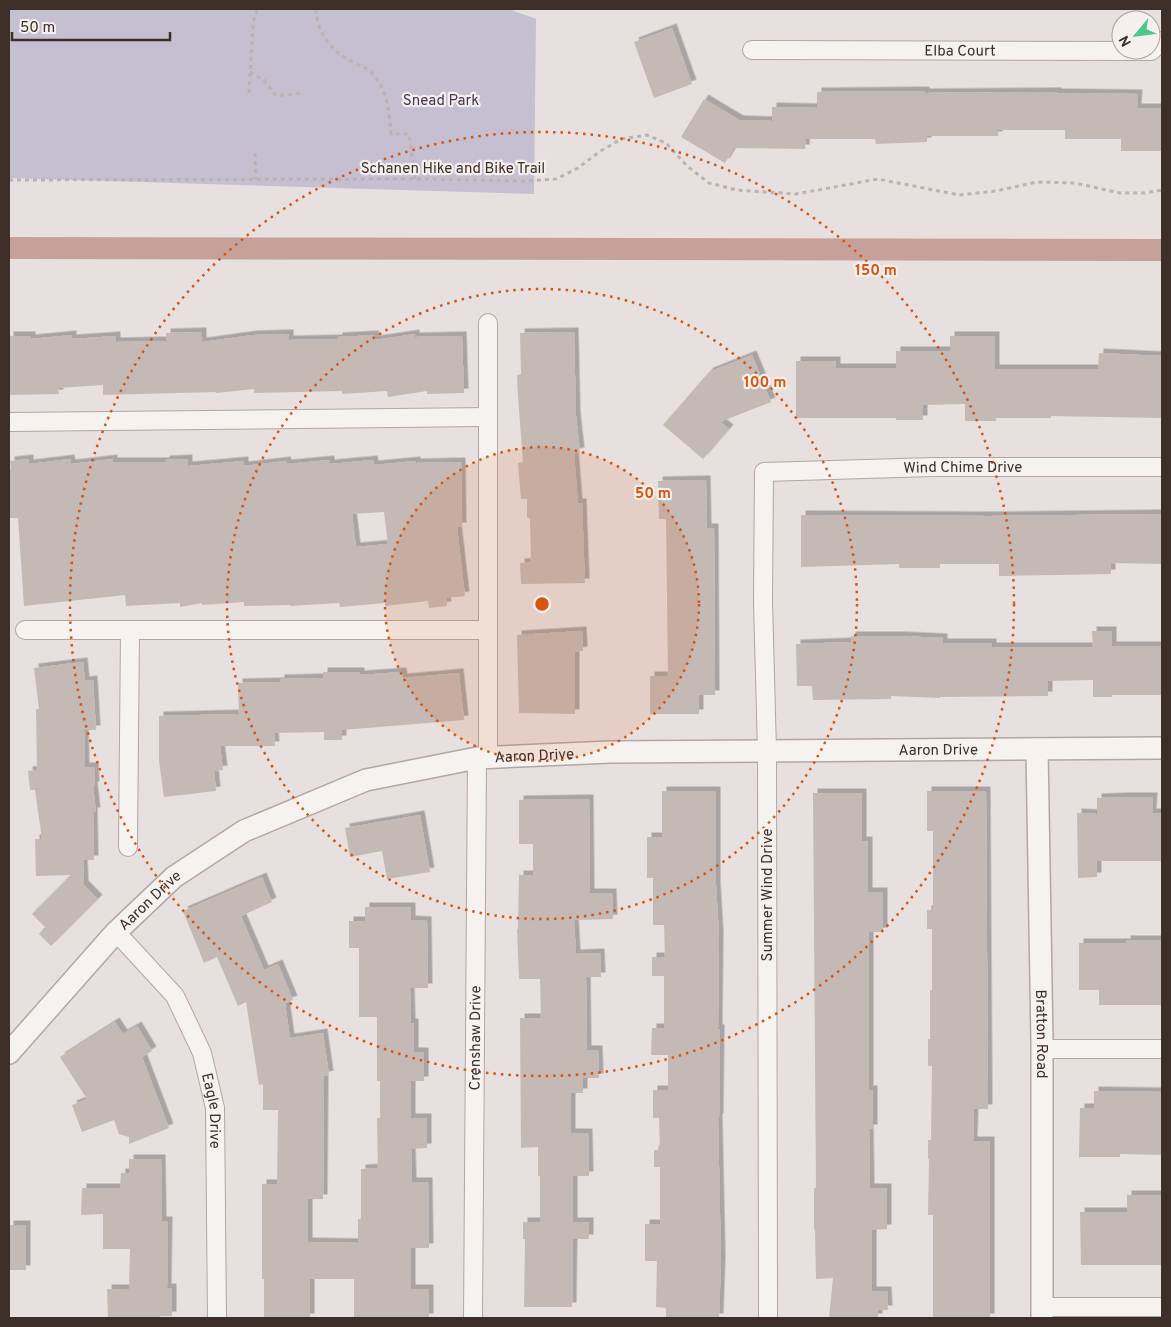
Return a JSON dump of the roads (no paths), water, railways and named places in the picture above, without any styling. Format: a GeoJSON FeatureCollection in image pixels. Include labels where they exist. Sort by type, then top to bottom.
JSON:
{"type":"FeatureCollection","features":[{"type":"Feature","properties":{"kind":"street","name":"Elba Court"},"geometry":{"type":"LineString","coordinates":[[752,50],[1151,51],[1162,41]]}},
{"type":"Feature","properties":{"kind":"street","name":"Crenshaw Drive"},"geometry":{"type":"LineString","coordinates":[[473,1318],[482,758],[488,630],[488,323]]}},
{"type":"Feature","properties":{"kind":"street"},"geometry":{"type":"LineString","coordinates":[[9,422],[488,417]]}},
{"type":"Feature","properties":{"kind":"street","name":"Wind Chime Drive"},"geometry":{"type":"LineString","coordinates":[[764,472],[943,467],[1162,467]]}},
{"type":"Feature","properties":{"kind":"street","name":"Summer Wind Drive"},"geometry":{"type":"LineString","coordinates":[[764,472],[763,602],[767,751],[768,1318]]}},
{"type":"Feature","properties":{"kind":"street"},"geometry":{"type":"LineString","coordinates":[[25,630],[488,630]]}},
{"type":"Feature","properties":{"kind":"street"},"geometry":{"type":"LineString","coordinates":[[128,847],[130,630]]}},
{"type":"Feature","properties":{"kind":"street","name":"Aaron Drive"},"geometry":{"type":"LineString","coordinates":[[9,1053],[116,932],[174,877],[244,831],[366,780],[482,758],[610,752],[1162,748]]}},
{"type":"Feature","properties":{"kind":"street","name":"Bratton Road"},"geometry":{"type":"LineString","coordinates":[[1038,749],[1042,1049],[1042,1313]]}},
{"type":"Feature","properties":{"kind":"street","name":"Eagle Drive"},"geometry":{"type":"LineString","coordinates":[[116,932],[175,996],[202,1053],[214,1108],[217,1318]]}},
{"type":"Feature","properties":{"kind":"street"},"geometry":{"type":"LineString","coordinates":[[1042,1049],[1162,1049]]}},
{"type":"Feature","properties":{"kind":"street"},"geometry":{"type":"LineString","coordinates":[[1042,1313],[1162,1307]]}},
{"type":"Feature","properties":{"kind":"waterway"},"geometry":{"type":"LineString","coordinates":[[9,248],[1162,250]]}},
{"type":"Feature","properties":{"kind":"park label","name":"Snead Park"},"geometry":{"type":"Point","coordinates":[441,100]}}]}
